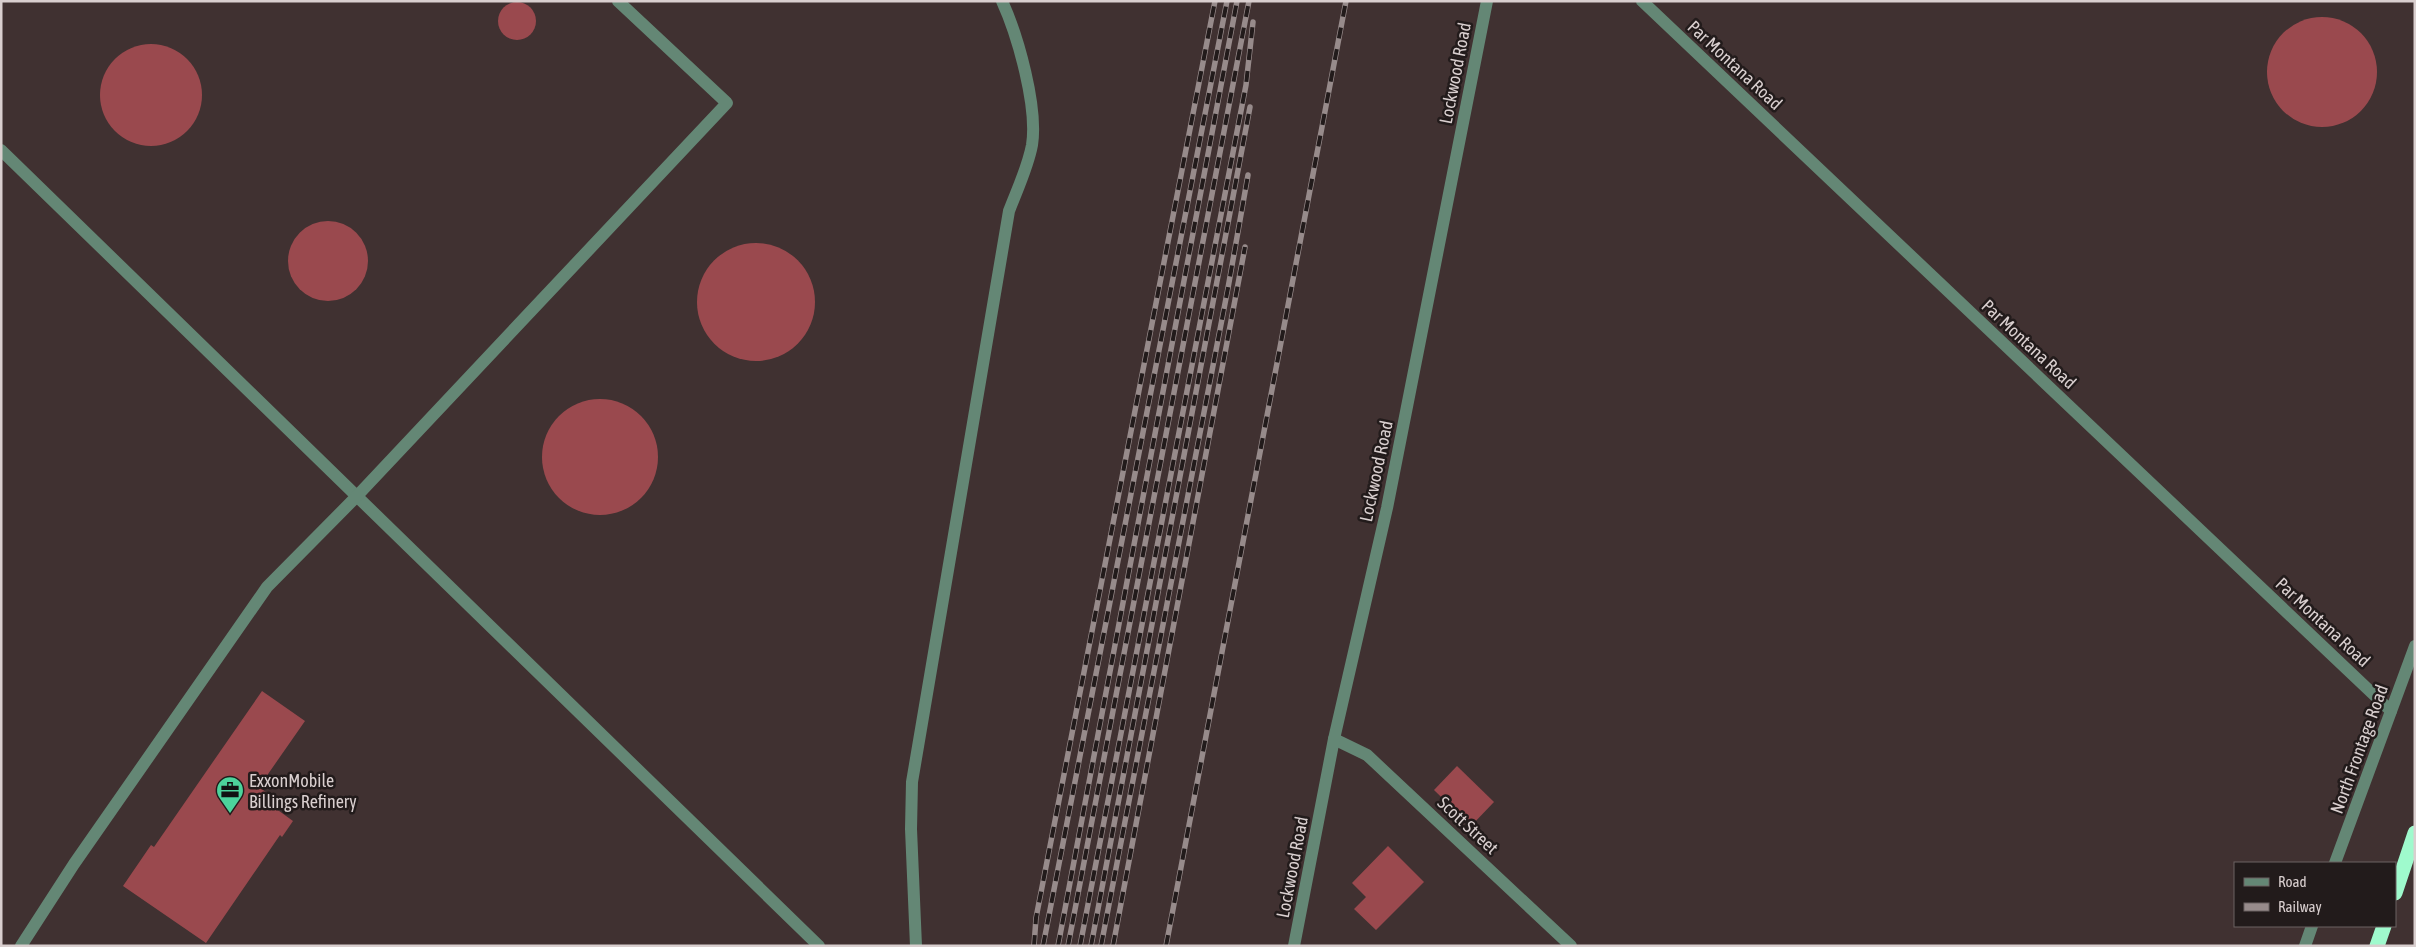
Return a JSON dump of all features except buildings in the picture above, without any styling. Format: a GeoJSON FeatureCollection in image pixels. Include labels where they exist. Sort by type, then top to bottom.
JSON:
{"type":"FeatureCollection","features":[{"type":"Feature","properties":{"kind":"highway"},"geometry":{"type":"LineString","coordinates":[[2396,890],[2415,832]]}},
{"type":"Feature","properties":{"kind":"highway"},"geometry":{"type":"LineString","coordinates":[[2377,946],[2384,927]]}},
{"type":"Feature","properties":{"kind":"street"},"geometry":{"type":"LineString","coordinates":[[21,946],[74,864],[267,587],[357,496],[727,103],[618,1]]}},
{"type":"Feature","properties":{"kind":"street"},"geometry":{"type":"LineString","coordinates":[[916,946],[911,829],[912,782],[1009,211],[1032,144],[1032,107],[1022,62],[1002,1]]}},
{"type":"Feature","properties":{"kind":"street","name":"Lockwood Road"},"geometry":{"type":"LineString","coordinates":[[1294,946],[1334,739],[1387,508],[1487,1]]}},
{"type":"Feature","properties":{"kind":"street","name":"Par Montana Road"},"geometry":{"type":"LineString","coordinates":[[1642,1],[2391,711]]}},
{"type":"Feature","properties":{"kind":"street"},"geometry":{"type":"LineString","coordinates":[[1,150],[819,946]]}},
{"type":"Feature","properties":{"kind":"street","name":"North Frontage Road"},"geometry":{"type":"LineString","coordinates":[[2335,862],[2415,646]]}},
{"type":"Feature","properties":{"kind":"street","name":"Scott Street"},"geometry":{"type":"LineString","coordinates":[[1334,739],[1367,755],[1571,946]]}},
{"type":"Feature","properties":{"kind":"street"},"geometry":{"type":"LineString","coordinates":[[2304,946],[2312,927]]}},
{"type":"Feature","properties":{"kind":"railway"},"geometry":{"type":"LineString","coordinates":[[1034,946],[1036,918],[1215,1]]}},
{"type":"Feature","properties":{"kind":"railway"},"geometry":{"type":"LineString","coordinates":[[1043,946],[1227,1]]}},
{"type":"Feature","properties":{"kind":"railway"},"geometry":{"type":"LineString","coordinates":[[1058,946],[1237,1]]}},
{"type":"Feature","properties":{"kind":"railway"},"geometry":{"type":"LineString","coordinates":[[1068,946],[1249,1]]}},
{"type":"Feature","properties":{"kind":"railway"},"geometry":{"type":"LineString","coordinates":[[1166,946],[1346,1]]}},
{"type":"Feature","properties":{"kind":"railway"},"geometry":{"type":"LineString","coordinates":[[1080,946],[1246,85],[1253,22]]}},
{"type":"Feature","properties":{"kind":"railway"},"geometry":{"type":"LineString","coordinates":[[1091,946],[1250,107]]}},
{"type":"Feature","properties":{"kind":"railway"},"geometry":{"type":"LineString","coordinates":[[1101,946],[1228,288],[1248,175]]}},
{"type":"Feature","properties":{"kind":"railway"},"geometry":{"type":"LineString","coordinates":[[1113,946],[1245,247]]}},
{"type":"Feature","properties":{"kind":"place","name":"ExxonMobile Billings Refinery"},"geometry":{"type":"Point","coordinates":[230,814]}}]}
